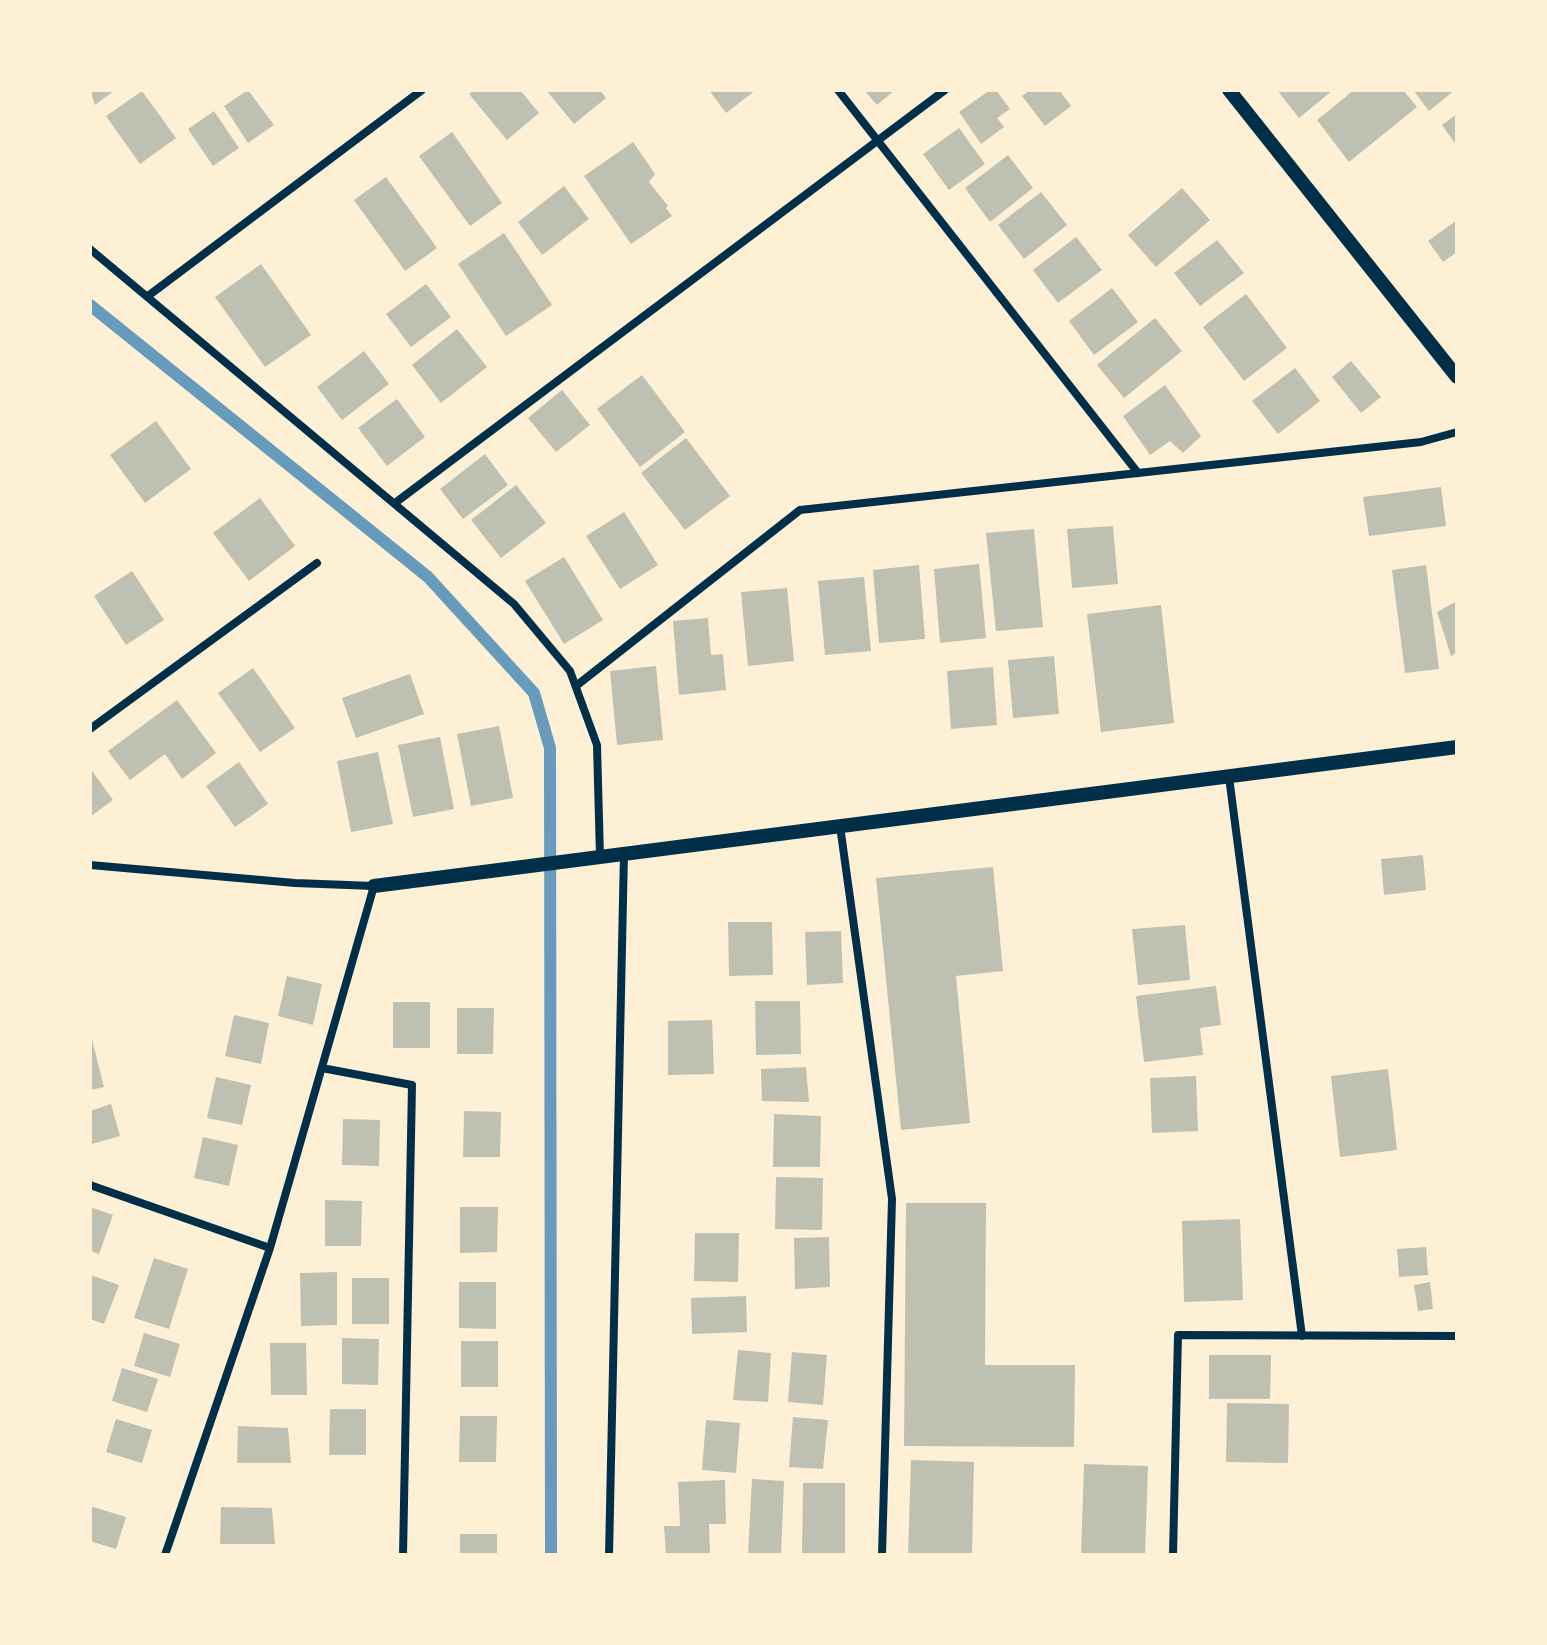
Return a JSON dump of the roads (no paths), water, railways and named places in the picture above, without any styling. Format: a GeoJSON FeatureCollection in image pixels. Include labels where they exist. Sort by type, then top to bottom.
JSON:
{"type":"FeatureCollection","features":[{"type":"Feature","properties":{"kind":"street"},"geometry":{"type":"LineString","coordinates":[[148,296],[422,90]]}},
{"type":"Feature","properties":{"kind":"street"},"geometry":{"type":"LineString","coordinates":[[838,90],[1138,473]]}},
{"type":"Feature","properties":{"kind":"street"},"geometry":{"type":"LineString","coordinates":[[395,503],[945,90]]}},
{"type":"Feature","properties":{"kind":"street"},"geometry":{"type":"LineString","coordinates":[[1229,90],[1457,377]]}},
{"type":"Feature","properties":{"kind":"street"},"geometry":{"type":"LineString","coordinates":[[90,249],[514,604],[570,671],[597,745],[600,857]]}},
{"type":"Feature","properties":{"kind":"street"},"geometry":{"type":"LineString","coordinates":[[576,686],[800,510],[1421,442],[1457,432]]}},
{"type":"Feature","properties":{"kind":"street"},"geometry":{"type":"LineString","coordinates":[[90,729],[317,563]]}},
{"type":"Feature","properties":{"kind":"street"},"geometry":{"type":"LineString","coordinates":[[90,865],[295,883],[374,886],[1457,747]]}},
{"type":"Feature","properties":{"kind":"street"},"geometry":{"type":"LineString","coordinates":[[1229,777],[1302,1336]]}},
{"type":"Feature","properties":{"kind":"street"},"geometry":{"type":"LineString","coordinates":[[840,826],[892,1199],[882,1555]]}},
{"type":"Feature","properties":{"kind":"street"},"geometry":{"type":"LineString","coordinates":[[609,1555],[624,853]]}},
{"type":"Feature","properties":{"kind":"street"},"geometry":{"type":"LineString","coordinates":[[165,1555],[270,1248],[374,886]]}},
{"type":"Feature","properties":{"kind":"street"},"geometry":{"type":"LineString","coordinates":[[322,1068],[412,1085],[403,1555]]}},
{"type":"Feature","properties":{"kind":"street"},"geometry":{"type":"LineString","coordinates":[[90,1185],[270,1248]]}},
{"type":"Feature","properties":{"kind":"street"},"geometry":{"type":"LineString","coordinates":[[1173,1555],[1178,1335],[1457,1336]]}},
{"type":"Feature","properties":{"kind":"waterway"},"geometry":{"type":"LineString","coordinates":[[90,305],[428,577],[534,693],[550,748],[551,1555]]}}]}
